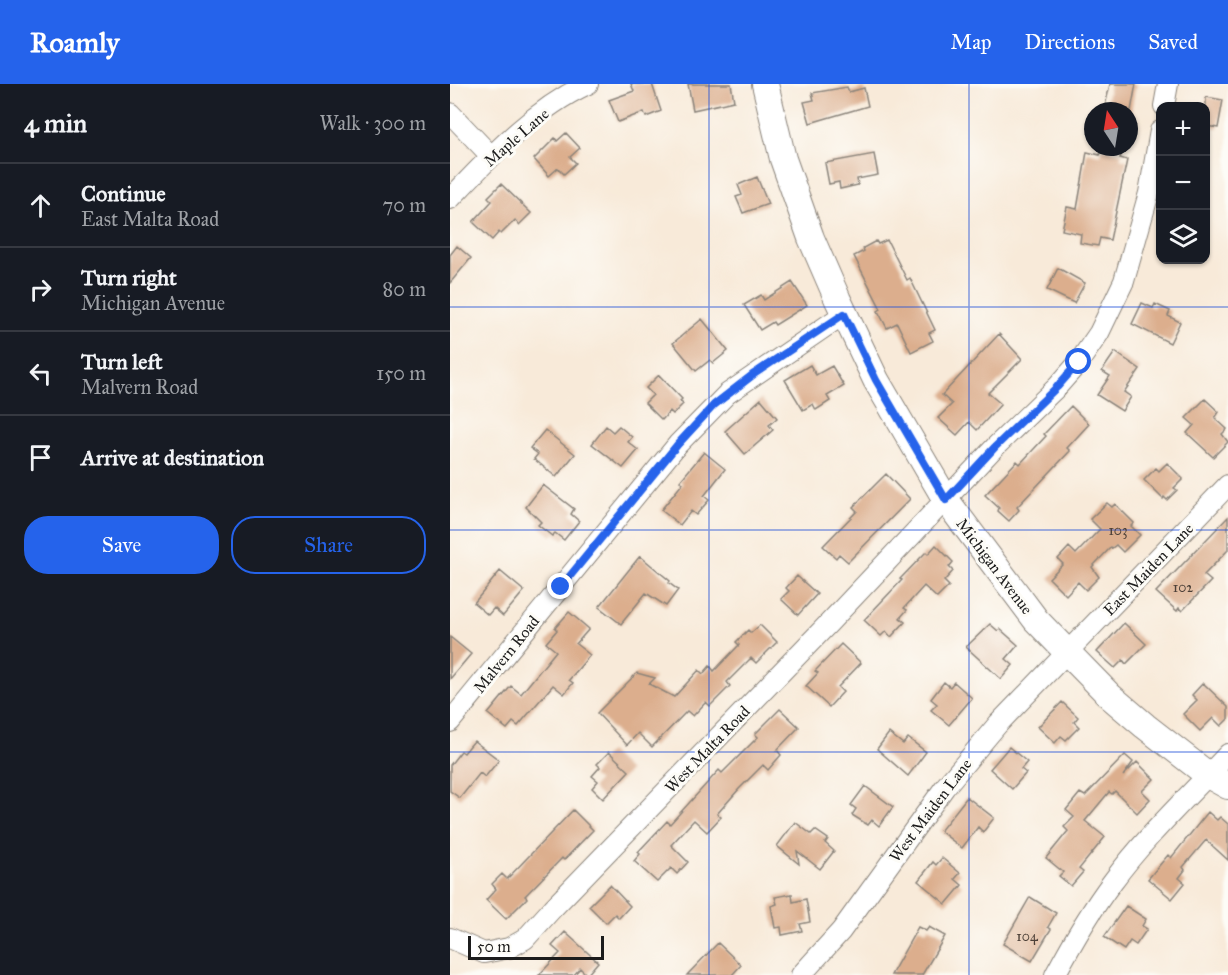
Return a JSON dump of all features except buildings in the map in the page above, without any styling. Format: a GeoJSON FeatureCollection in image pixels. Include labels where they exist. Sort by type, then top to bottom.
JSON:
{"type":"FeatureCollection","features":[{"type":"Feature","properties":{"kind":"street","name":"Maple Lane"},"geometry":{"type":"LineString","coordinates":[[450,199],[491,156],[540,114],[588,84]]}},
{"type":"Feature","properties":{"kind":"street","name":"Michigan Avenue"},"geometry":{"type":"LineString","coordinates":[[765,84],[783,159],[811,238],[844,314],[876,380],[946,500],[1036,620],[1125,709],[1218,781]]}},
{"type":"Feature","properties":{"kind":"street"},"geometry":{"type":"LineString","coordinates":[[1165,102],[1168,84]]}},
{"type":"Feature","properties":{"kind":"street"},"geometry":{"type":"LineString","coordinates":[[450,112],[491,156]]}},
{"type":"Feature","properties":{"kind":"street","name":"West Malta Road"},"geometry":{"type":"LineString","coordinates":[[450,938],[484,953],[509,948],[525,939],[995,447],[1057,387],[1079,362],[1099,333],[1124,281],[1149,194],[1156,156]]}},
{"type":"Feature","properties":{"kind":"street","name":"Malvern Road"},"geometry":{"type":"LineString","coordinates":[[450,722],[678,444],[714,405],[754,374],[844,314]]}},
{"type":"Feature","properties":{"kind":"street","name":"East Maiden Lane"},"geometry":{"type":"LineString","coordinates":[[1067,652],[1228,485]]}},
{"type":"Feature","properties":{"kind":"street","name":"West Maiden Lane"},"geometry":{"type":"LineString","coordinates":[[801,975],[841,931],[945,787],[998,724],[1067,652]]}},
{"type":"Feature","properties":{"kind":"street"},"geometry":{"type":"LineString","coordinates":[[1055,975],[1112,882],[1137,851],[1218,781],[1228,754]]}},
{"type":"Feature","properties":{"kind":"route"},"geometry":{"type":"LineString","coordinates":[[561,587],[678,444],[714,405],[754,374],[844,314],[876,380],[946,500],[1079,362]]}}]}
